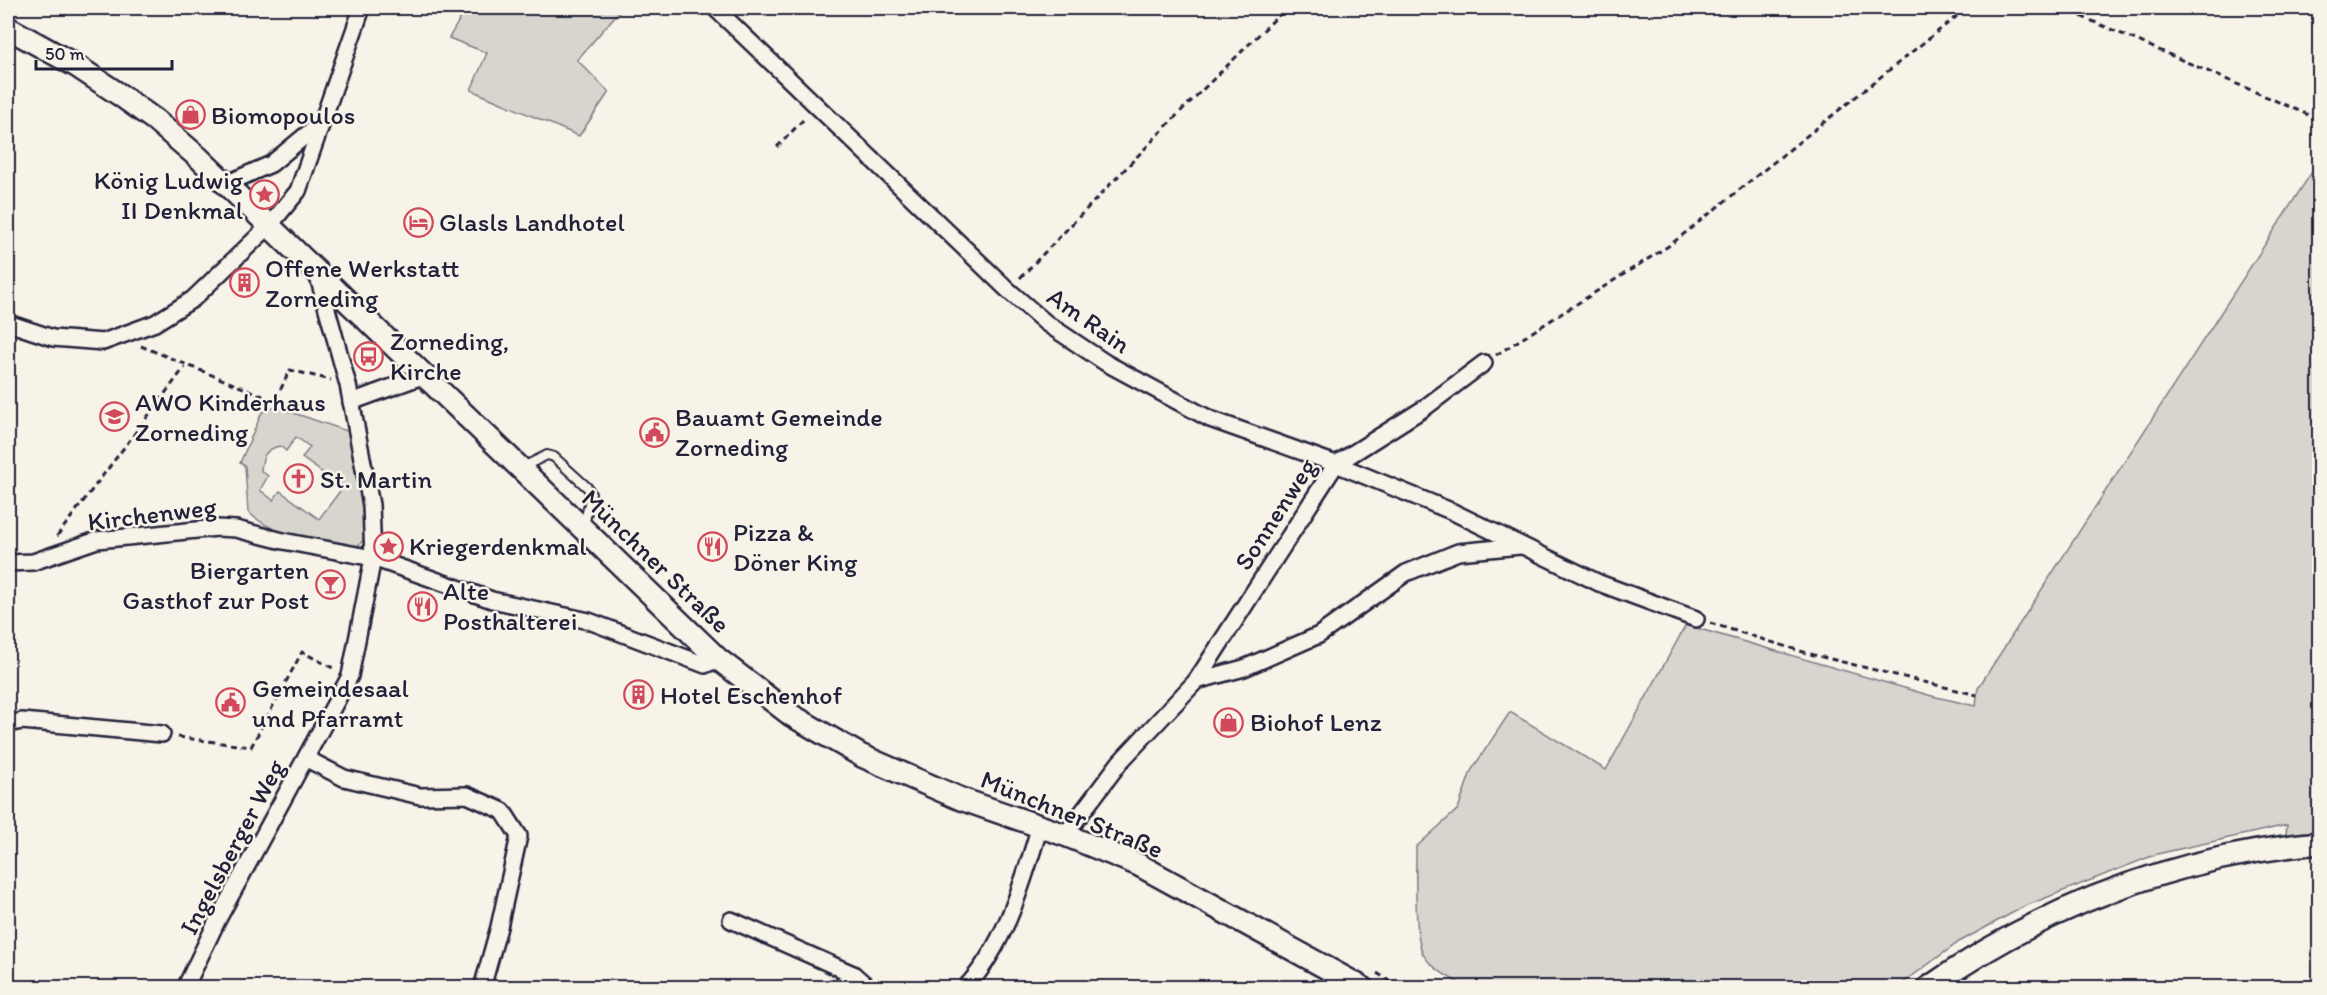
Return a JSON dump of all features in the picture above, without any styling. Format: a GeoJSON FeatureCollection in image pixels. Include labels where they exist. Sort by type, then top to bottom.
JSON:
{"type":"FeatureCollection","features":[{"type":"Feature","properties":{"kind":"street"},"geometry":{"type":"LineString","coordinates":[[8,323],[53,338],[103,342],[121,337],[182,308],[269,226],[298,191],[362,8]]}},
{"type":"Feature","properties":{"kind":"street","name":"Am Rain"},"geometry":{"type":"LineString","coordinates":[[715,8],[1000,282],[1046,323],[1150,388],[1210,419],[1336,464],[1451,511],[1599,583],[1696,619]]}},
{"type":"Feature","properties":{"kind":"street","name":"Münchner Straße"},"geometry":{"type":"LineString","coordinates":[[8,28],[75,65],[155,120],[316,270],[718,659],[791,714],[862,756],[961,799],[1065,835],[1139,865],[1363,987]]}},
{"type":"Feature","properties":{"kind":"street"},"geometry":{"type":"LineString","coordinates":[[226,184],[271,164],[323,121]]}},
{"type":"Feature","properties":{"kind":"street","name":"Ingelsberger Weg"},"geometry":{"type":"LineString","coordinates":[[185,987],[217,921],[307,759],[350,676],[352,633],[374,558],[370,505],[351,402],[316,270]]}},
{"type":"Feature","properties":{"kind":"street","name":"Sonnenweg"},"geometry":{"type":"LineString","coordinates":[[1065,835],[1120,762],[1196,681],[1336,464],[1423,409],[1484,363]]}},
{"type":"Feature","properties":{"kind":"street"},"geometry":{"type":"LineString","coordinates":[[351,402],[425,375]]}},
{"type":"Feature","properties":{"kind":"street","name":"Kirchenweg"},"geometry":{"type":"LineString","coordinates":[[8,563],[33,562],[98,540],[217,528],[236,529],[283,541],[374,558],[492,600],[589,621],[705,665],[718,659]]}},
{"type":"Feature","properties":{"kind":"street"},"geometry":{"type":"LineString","coordinates":[[1196,681],[1244,668],[1319,635],[1406,573],[1458,552],[1520,546]]}},
{"type":"Feature","properties":{"kind":"street"},"geometry":{"type":"LineString","coordinates":[[8,724],[22,721],[162,734]]}},
{"type":"Feature","properties":{"kind":"street"},"geometry":{"type":"LineString","coordinates":[[307,759],[344,778],[420,796],[467,795],[502,811],[519,836],[499,927],[482,987]]}},
{"type":"Feature","properties":{"kind":"street"},"geometry":{"type":"LineString","coordinates":[[965,987],[976,976],[1002,931],[1023,879],[1040,826]]}},
{"type":"Feature","properties":{"kind":"street"},"geometry":{"type":"LineString","coordinates":[[1928,987],[2019,931],[2064,909],[2155,874],[2249,852],[2319,843]]}},
{"type":"Feature","properties":{"kind":"street"},"geometry":{"type":"LineString","coordinates":[[731,920],[853,974],[869,987]]}},
{"type":"Feature","properties":{"kind":"street"},"geometry":{"type":"LineString","coordinates":[[840,987],[853,974]]}},
{"type":"Feature","properties":{"kind":"lane"},"geometry":{"type":"LineString","coordinates":[[522,468],[547,455],[554,457],[588,488],[591,494],[584,528]]}},
{"type":"Feature","properties":{"kind":"path"},"geometry":{"type":"LineString","coordinates":[[1024,274],[1182,110],[1286,8]]}},
{"type":"Feature","properties":{"kind":"path"},"geometry":{"type":"LineString","coordinates":[[1484,363],[1670,245],[1967,8]]}},
{"type":"Feature","properties":{"kind":"path"},"geometry":{"type":"LineString","coordinates":[[2062,8],[2319,120]]}},
{"type":"Feature","properties":{"kind":"path"},"geometry":{"type":"LineString","coordinates":[[777,147],[810,112]]}},
{"type":"Feature","properties":{"kind":"path"},"geometry":{"type":"LineString","coordinates":[[121,337],[186,366],[275,401],[290,370],[335,381]]}},
{"type":"Feature","properties":{"kind":"path"},"geometry":{"type":"LineString","coordinates":[[56,537],[186,366]]}},
{"type":"Feature","properties":{"kind":"path"},"geometry":{"type":"LineString","coordinates":[[1696,619],[1810,654],[1977,695]]}},
{"type":"Feature","properties":{"kind":"path"},"geometry":{"type":"LineString","coordinates":[[162,734],[250,747],[302,652],[350,676]]}},
{"type":"Feature","properties":{"kind":"shaded area"},"geometry":{"type":"Polygon","coordinates":[[[466,8],[622,8],[577,60],[609,92],[579,136],[471,90],[487,53],[449,38],[466,8]]]}},
{"type":"Feature","properties":{"kind":"shaded area"},"geometry":{"type":"Polygon","coordinates":[[[2319,161],[2319,831],[2286,834],[2287,825],[2157,854],[2025,906],[1959,942],[1897,987],[1468,988],[1443,974],[1427,960],[1420,945],[1418,933],[1416,847],[1458,809],[1471,771],[1510,712],[1606,770],[1686,625],[1932,696],[1976,706],[1978,688],[2319,161]]]}},
{"type":"Feature","properties":{"kind":"shaded area"},"geometry":{"type":"Polygon","coordinates":[[[276,407],[350,432],[365,518],[363,540],[355,548],[348,550],[283,533],[248,512],[245,466],[240,463],[262,412],[276,407]],[[296,437],[286,451],[280,446],[268,452],[263,458],[261,471],[268,476],[260,490],[273,500],[280,491],[319,519],[343,487],[336,478],[333,480],[302,458],[310,447],[296,437]]]}},
{"type":"Feature","properties":{"kind":"place","name":"Biomopoulos"},"geometry":{"type":"Point","coordinates":[190,115]}},
{"type":"Feature","properties":{"kind":"place","name":"König Ludwig II Denkmal"},"geometry":{"type":"Point","coordinates":[264,195]}},
{"type":"Feature","properties":{"kind":"place","name":"Glasls Landhotel"},"geometry":{"type":"Point","coordinates":[418,222]}},
{"type":"Feature","properties":{"kind":"place","name":"Offene Werkstatt Zorneding"},"geometry":{"type":"Point","coordinates":[244,283]}},
{"type":"Feature","properties":{"kind":"place","name":"Zorneding, Kirche"},"geometry":{"type":"Point","coordinates":[369,356]}},
{"type":"Feature","properties":{"kind":"place","name":"AWO Kinderhaus Zorneding"},"geometry":{"type":"Point","coordinates":[114,417]}},
{"type":"Feature","properties":{"kind":"place","name":"Bauamt Gemeinde Zorneding"},"geometry":{"type":"Point","coordinates":[654,432]}},
{"type":"Feature","properties":{"kind":"place","name":"St. Martin"},"geometry":{"type":"Point","coordinates":[299,479]}},
{"type":"Feature","properties":{"kind":"place","name":"Kriegerdenkmal"},"geometry":{"type":"Point","coordinates":[388,546]}},
{"type":"Feature","properties":{"kind":"place","name":"Pizza & Döner King"},"geometry":{"type":"Point","coordinates":[712,547]}},
{"type":"Feature","properties":{"kind":"place","name":"Biergarten Gasthof zur Post"},"geometry":{"type":"Point","coordinates":[330,585]}},
{"type":"Feature","properties":{"kind":"place","name":"Alte Posthalterei"},"geometry":{"type":"Point","coordinates":[422,606]}},
{"type":"Feature","properties":{"kind":"place","name":"Hotel Eschenhof"},"geometry":{"type":"Point","coordinates":[639,695]}},
{"type":"Feature","properties":{"kind":"place","name":"Gemeindesaal und Pfarramt"},"geometry":{"type":"Point","coordinates":[231,703]}},
{"type":"Feature","properties":{"kind":"place","name":"Biohof Lenz"},"geometry":{"type":"Point","coordinates":[1229,722]}}]}
